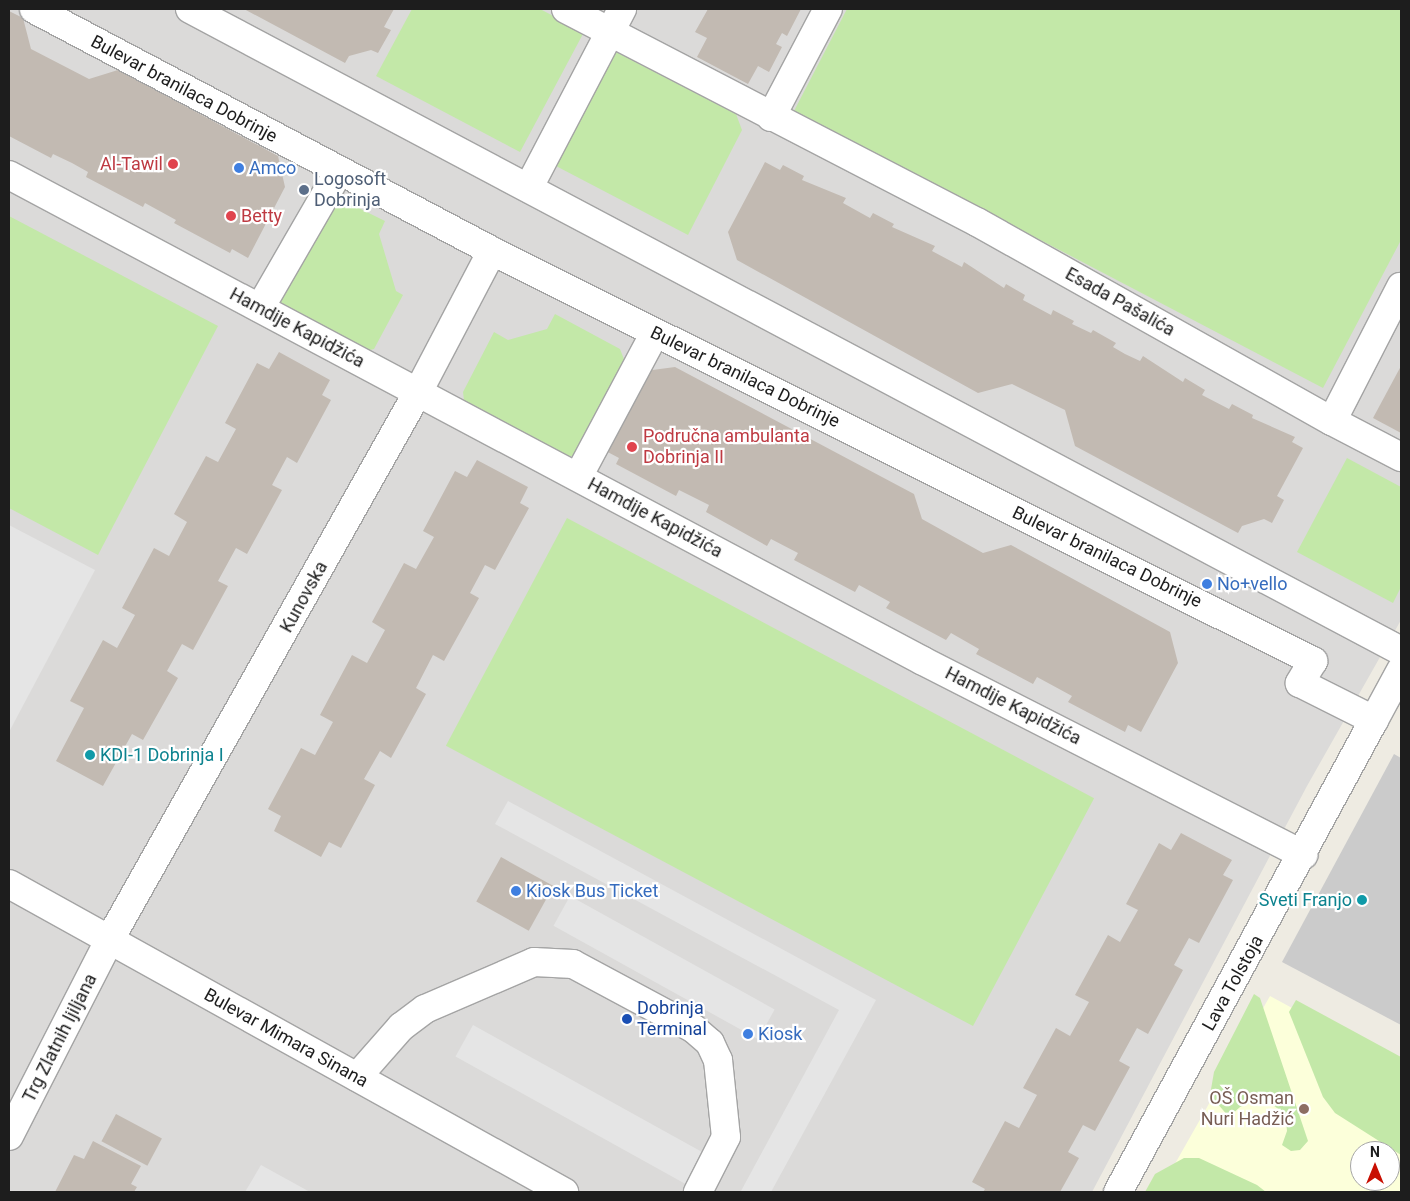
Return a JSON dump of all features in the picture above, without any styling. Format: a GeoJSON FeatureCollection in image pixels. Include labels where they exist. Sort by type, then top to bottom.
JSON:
{"type":"FeatureCollection","features":[{"type":"Feature","properties":{"kind":"street","name":"Bulevar branilaca Dobrinje"},"geometry":{"type":"LineString","coordinates":[[34,9],[492,252],[1313,661],[1300,683],[1374,720]]}},
{"type":"Feature","properties":{"kind":"street"},"geometry":{"type":"LineString","coordinates":[[190,9],[529,187],[1401,651]]}},
{"type":"Feature","properties":{"kind":"street","name":"Esada Pašalića"},"geometry":{"type":"LineString","coordinates":[[566,9],[771,117],[977,222],[1332,422],[1401,458]]}},
{"type":"Feature","properties":{"kind":"street"},"geometry":{"type":"LineString","coordinates":[[529,187],[622,9]]}},
{"type":"Feature","properties":{"kind":"street"},"geometry":{"type":"LineString","coordinates":[[771,117],[828,9]]}},
{"type":"Feature","properties":{"kind":"street"},"geometry":{"type":"LineString","coordinates":[[260,308],[339,171]]}},
{"type":"Feature","properties":{"kind":"street","name":"Hamdije Kapidžića"},"geometry":{"type":"LineString","coordinates":[[9,176],[923,661],[1303,856]]}},
{"type":"Feature","properties":{"kind":"street","name":"Kunovska"},"geometry":{"type":"LineString","coordinates":[[110,939],[418,392],[492,252]]}},
{"type":"Feature","properties":{"kind":"street"},"geometry":{"type":"LineString","coordinates":[[1332,422],[1401,287]]}},
{"type":"Feature","properties":{"kind":"street"},"geometry":{"type":"LineString","coordinates":[[578,477],[655,332]]}},
{"type":"Feature","properties":{"kind":"street"},"geometry":{"type":"LineString","coordinates":[[1374,720],[1401,670]]}},
{"type":"Feature","properties":{"kind":"street","name":"Lava Tolstoja"},"geometry":{"type":"LineString","coordinates":[[1118,1192],[1303,856],[1374,720]]}},
{"type":"Feature","properties":{"kind":"street","name":"Bulevar Mimara Sinana"},"geometry":{"type":"LineString","coordinates":[[9,884],[564,1192]]}},
{"type":"Feature","properties":{"kind":"street","name":"Trg Zlatnih ljiljana"},"geometry":{"type":"LineString","coordinates":[[9,1136],[110,939]]}},
{"type":"Feature","properties":{"kind":"street"},"geometry":{"type":"LineString","coordinates":[[357,1077],[401,1027],[425,1009],[534,962],[573,964],[694,1029],[710,1043],[718,1060],[726,1137],[698,1192]]}},
{"type":"Feature","properties":{"kind":"shaded area"},"geometry":{"type":"Polygon","coordinates":[[[9,9],[1401,9],[1401,620],[1307,786],[1092,1192],[9,1192],[9,9]]]}},
{"type":"Feature","properties":{"kind":"shaded area"},"geometry":{"type":"Polygon","coordinates":[[[9,525],[95,570],[9,732],[9,525]]]}},
{"type":"Feature","properties":{"kind":"shaded area"},"geometry":{"type":"Polygon","coordinates":[[[1394,754],[1401,758],[1401,1025],[1282,962],[1394,754]]]}},
{"type":"Feature","properties":{"kind":"shaded area"},"geometry":{"type":"Polygon","coordinates":[[[508,801],[876,1000],[771,1192],[741,1191],[839,1010],[495,824],[508,801]]]}},
{"type":"Feature","properties":{"kind":"shaded area"},"geometry":{"type":"Polygon","coordinates":[[[570,896],[775,1009],[758,1039],[554,926],[570,896]]]}},
{"type":"Feature","properties":{"kind":"shaded area","name":"OŠ Osman Nuri Hadžić"},"geometry":{"type":"Polygon","coordinates":[[[1270,996],[1401,1067],[1401,1192],[1159,1192],[1270,996]]]}},
{"type":"Feature","properties":{"kind":"shaded area"},"geometry":{"type":"Polygon","coordinates":[[[473,1025],[704,1153],[686,1184],[456,1056],[473,1025]]]}},
{"type":"Feature","properties":{"kind":"shaded area"},"geometry":{"type":"Polygon","coordinates":[[[261,1165],[310,1192],[245,1192],[261,1165]]]}},
{"type":"Feature","properties":{"kind":"green space"},"geometry":{"type":"Polygon","coordinates":[[[412,9],[540,9],[584,32],[520,152],[376,76],[412,9]]]}},
{"type":"Feature","properties":{"kind":"green space"},"geometry":{"type":"Polygon","coordinates":[[[847,9],[1401,9],[1401,240],[1323,388],[794,111],[847,9]]]}},
{"type":"Feature","properties":{"kind":"green space"},"geometry":{"type":"Polygon","coordinates":[[[616,52],[736,114],[742,130],[688,235],[556,166],[616,52]]]}},
{"type":"Feature","properties":{"kind":"green space"},"geometry":{"type":"Polygon","coordinates":[[[328,193],[385,221],[379,234],[396,291],[403,295],[374,349],[357,353],[266,302],[260,284],[306,198],[328,193]]]}},
{"type":"Feature","properties":{"kind":"green space"},"geometry":{"type":"Polygon","coordinates":[[[9,216],[218,326],[98,555],[9,508],[9,216]]]}},
{"type":"Feature","properties":{"kind":"green space"},"geometry":{"type":"Polygon","coordinates":[[[555,314],[620,349],[627,367],[583,453],[561,459],[465,409],[463,392],[494,332],[508,340],[547,329],[555,314]]]}},
{"type":"Feature","properties":{"kind":"green space"},"geometry":{"type":"Polygon","coordinates":[[[1347,458],[1401,487],[1401,587],[1393,603],[1297,552],[1347,458]]]}},
{"type":"Feature","properties":{"kind":"green space"},"geometry":{"type":"Polygon","coordinates":[[[567,518],[1094,798],[973,1026],[446,746],[567,518]]]}},
{"type":"Feature","properties":{"kind":"green space"},"geometry":{"type":"Polygon","coordinates":[[[1254,994],[1260,998],[1308,1141],[1300,1150],[1291,1151],[1282,1145],[1287,1131],[1286,1120],[1283,1112],[1274,1106],[1253,1102],[1240,1107],[1229,1117],[1210,1095],[1214,1072],[1254,994]]]}},
{"type":"Feature","properties":{"kind":"green space"},"geometry":{"type":"Polygon","coordinates":[[[1296,1000],[1401,1057],[1401,1155],[1400,1141],[1379,1141],[1335,1113],[1323,1097],[1289,1012],[1296,1000]]]}},
{"type":"Feature","properties":{"kind":"green space"},"geometry":{"type":"Polygon","coordinates":[[[1184,1158],[1199,1158],[1257,1185],[1266,1192],[1145,1192],[1155,1174],[1184,1158]]]}},
{"type":"Feature","properties":{"kind":"building"},"geometry":{"type":"Polygon","coordinates":[[[244,9],[394,9],[384,27],[391,30],[378,53],[371,50],[349,56],[345,63],[244,9]]]}},
{"type":"Feature","properties":{"kind":"building"},"geometry":{"type":"Polygon","coordinates":[[[708,9],[801,9],[787,36],[782,33],[776,44],[782,47],[769,72],[758,66],[748,84],[697,57],[707,38],[695,32],[708,9]]]}},
{"type":"Feature","properties":{"kind":"building"},"geometry":{"type":"Polygon","coordinates":[[[9,11],[23,18],[31,49],[89,79],[118,70],[278,156],[285,187],[248,258],[232,249],[230,253],[174,223],[176,220],[145,203],[143,207],[86,177],[88,172],[72,163],[53,154],[51,158],[9,136],[9,11]]]}},
{"type":"Feature","properties":{"kind":"building"},"geometry":{"type":"Polygon","coordinates":[[[765,162],[780,170],[783,165],[804,176],[802,180],[846,198],[843,203],[870,218],[873,213],[894,224],[892,227],[935,246],[932,251],[962,267],[964,262],[1004,288],[1006,284],[1025,295],[1023,300],[1051,315],[1053,310],[1074,321],[1072,324],[1091,333],[1093,330],[1116,343],[1113,347],[1125,354],[1140,361],[1143,356],[1183,382],[1185,378],[1205,390],[1202,395],[1229,409],[1232,404],[1253,415],[1252,418],[1295,437],[1292,442],[1303,448],[1277,496],[1284,500],[1272,523],[1264,519],[1242,526],[1238,533],[1075,446],[1065,410],[1012,384],[978,393],[737,260],[728,232],[765,162]]]}},
{"type":"Feature","properties":{"kind":"building"},"geometry":{"type":"Polygon","coordinates":[[[279,352],[330,380],[322,395],[331,400],[297,463],[287,457],[272,485],[282,490],[247,554],[236,548],[218,581],[228,586],[193,650],[182,644],[167,671],[178,678],[143,740],[132,734],[103,786],[56,761],[84,708],[70,701],[103,640],[117,648],[135,615],[122,608],[154,548],[169,556],[187,522],[174,514],[206,456],[218,462],[236,429],[225,423],[257,363],[269,369],[279,352]]]}},
{"type":"Feature","properties":{"kind":"building"},"geometry":{"type":"Polygon","coordinates":[[[1401,366],[1401,433],[1373,418],[1401,366]]]}},
{"type":"Feature","properties":{"kind":"building"},"geometry":{"type":"Polygon","coordinates":[[[675,367],[914,494],[922,519],[983,553],[1011,545],[1170,632],[1178,663],[1141,732],[1128,725],[1125,732],[1068,702],[1072,696],[1037,677],[1033,684],[976,654],[979,649],[951,633],[946,640],[886,608],[890,602],[859,585],[855,592],[794,560],[798,553],[771,539],[767,546],[706,512],[709,505],[679,490],[676,496],[616,464],[619,458],[602,449],[645,371],[675,367]]]}},
{"type":"Feature","properties":{"kind":"building"},"geometry":{"type":"Polygon","coordinates":[[[477,460],[528,487],[520,503],[529,508],[495,570],[485,565],[470,593],[479,598],[444,661],[433,655],[416,688],[426,694],[391,758],[380,751],[364,779],[375,785],[341,848],[329,842],[321,857],[274,831],[281,816],[268,809],[301,748],[315,755],[333,722],[320,715],[352,655],[367,663],[385,630],[372,622],[404,563],[416,569],[434,537],[423,531],[455,471],[467,477],[477,460]]]}},
{"type":"Feature","properties":{"kind":"building"},"geometry":{"type":"Polygon","coordinates":[[[1181,833],[1232,860],[1223,875],[1233,880],[1199,943],[1189,938],[1174,965],[1183,970],[1148,1034],[1137,1028],[1119,1061],[1130,1067],[1095,1131],[1083,1125],[1068,1152],[1079,1158],[1060,1192],[983,1192],[985,1189],[972,1182],[1005,1121],[1019,1128],[1037,1095],[1023,1088],[1056,1028],[1070,1036],[1089,1002],[1075,995],[1108,935],[1120,942],[1138,910],[1126,904],[1159,843],[1171,850],[1181,833]]]}},
{"type":"Feature","properties":{"kind":"building"},"geometry":{"type":"Polygon","coordinates":[[[501,857],[553,886],[529,931],[476,902],[501,857]]]}},
{"type":"Feature","properties":{"kind":"building"},"geometry":{"type":"Polygon","coordinates":[[[116,1114],[162,1138],[147,1166],[101,1141],[116,1114]]]}},
{"type":"Feature","properties":{"kind":"building"},"geometry":{"type":"Polygon","coordinates":[[[93,1141],[141,1166],[131,1184],[137,1187],[134,1192],[55,1192],[74,1155],[84,1159],[93,1141]]]}},
{"type":"Feature","properties":{"kind":"place","name":"Al-Tawil"},"geometry":{"type":"Point","coordinates":[173,164]}},
{"type":"Feature","properties":{"kind":"place","name":"Amco"},"geometry":{"type":"Point","coordinates":[239,168]}},
{"type":"Feature","properties":{"kind":"place","name":"Logosoft Dobrinja"},"geometry":{"type":"Point","coordinates":[304,190]}},
{"type":"Feature","properties":{"kind":"place","name":"Betty"},"geometry":{"type":"Point","coordinates":[231,216]}},
{"type":"Feature","properties":{"kind":"place","name":"Područna ambulanta Dobrinja II"},"geometry":{"type":"Point","coordinates":[632,447]}},
{"type":"Feature","properties":{"kind":"place","name":"No+vello"},"geometry":{"type":"Point","coordinates":[1207,584]}},
{"type":"Feature","properties":{"kind":"place","name":"KDI-1 Dobrinja I"},"geometry":{"type":"Point","coordinates":[90,755]}},
{"type":"Feature","properties":{"kind":"place","name":"Kiosk Bus Ticket"},"geometry":{"type":"Point","coordinates":[516,891]}},
{"type":"Feature","properties":{"kind":"place","name":"Sveti Franjo"},"geometry":{"type":"Point","coordinates":[1362,900]}},
{"type":"Feature","properties":{"kind":"place","name":"Dobrinja Terminal"},"geometry":{"type":"Point","coordinates":[627,1019]}},
{"type":"Feature","properties":{"kind":"place","name":"Kiosk"},"geometry":{"type":"Point","coordinates":[748,1034]}},
{"type":"Feature","properties":{"kind":"place","name":"OŠ Osman Nuri Hadžić"},"geometry":{"type":"Point","coordinates":[1304,1109]}}]}
